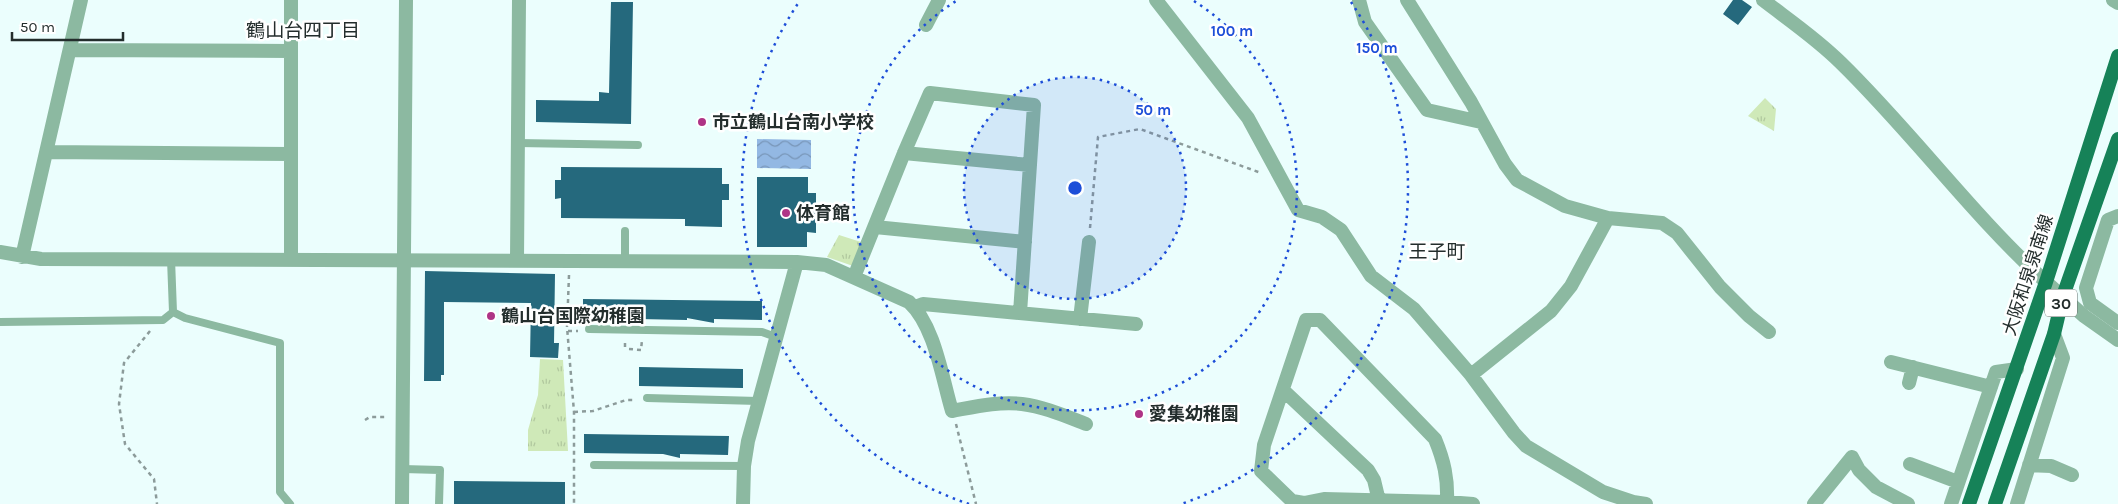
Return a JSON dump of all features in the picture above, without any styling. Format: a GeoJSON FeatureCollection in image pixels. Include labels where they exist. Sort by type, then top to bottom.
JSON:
{"type":"FeatureCollection","features":[{"type":"Feature","properties":{"kind":"main road","name":"大阪和泉泉南線"},"geometry":{"type":"LineString","coordinates":[[1969,504],[2046,282],[2118,56]]}},
{"type":"Feature","properties":{"kind":"main road","name":"30"},"geometry":{"type":"LineString","coordinates":[[1996,504],[2054,334],[2063,296],[2118,139]]}},
{"type":"Feature","properties":{"kind":"street"},"geometry":{"type":"LineString","coordinates":[[22,257],[81,0]]}},
{"type":"Feature","properties":{"kind":"street"},"geometry":{"type":"LineString","coordinates":[[291,0],[291,259]]}},
{"type":"Feature","properties":{"kind":"street"},"geometry":{"type":"LineString","coordinates":[[402,504],[406,0]]}},
{"type":"Feature","properties":{"kind":"street"},"geometry":{"type":"LineString","coordinates":[[517,261],[519,0]]}},
{"type":"Feature","properties":{"kind":"street"},"geometry":{"type":"LineString","coordinates":[[926,25],[939,0]]}},
{"type":"Feature","properties":{"kind":"street"},"geometry":{"type":"LineString","coordinates":[[1156,0],[1248,118],[1298,210],[1322,217],[1341,230],[1371,276],[1414,309],[1471,374],[1514,433],[1526,446],[1603,492],[1633,502],[1646,504]]}},
{"type":"Feature","properties":{"kind":"street"},"geometry":{"type":"LineString","coordinates":[[1359,0],[1365,22],[1426,110],[1481,122]]}},
{"type":"Feature","properties":{"kind":"street"},"geometry":{"type":"LineString","coordinates":[[1407,0],[1472,102],[1505,164],[1517,180],[1565,206],[1608,218],[1662,223],[1677,233],[1720,287],[1749,316],[1769,332]]}},
{"type":"Feature","properties":{"kind":"street"},"geometry":{"type":"LineString","coordinates":[[1763,0],[1839,61],[1899,123],[1983,218],[2046,282],[2084,316],[2118,340]]}},
{"type":"Feature","properties":{"kind":"street"},"geometry":{"type":"LineString","coordinates":[[2113,0],[2118,3]]}},
{"type":"Feature","properties":{"kind":"street"},"geometry":{"type":"LineString","coordinates":[[70,50],[291,51]]}},
{"type":"Feature","properties":{"kind":"street"},"geometry":{"type":"LineString","coordinates":[[854,277],[930,93],[1034,105],[1020,313]]}},
{"type":"Feature","properties":{"kind":"street"},"geometry":{"type":"LineString","coordinates":[[46,152],[291,154]]}},
{"type":"Feature","properties":{"kind":"street"},"geometry":{"type":"LineString","coordinates":[[904,153],[1030,165]]}},
{"type":"Feature","properties":{"kind":"street"},"geometry":{"type":"LineString","coordinates":[[2118,216],[2108,220],[2086,288],[2090,303],[2118,323]]}},
{"type":"Feature","properties":{"kind":"street"},"geometry":{"type":"LineString","coordinates":[[1471,374],[1551,311],[1571,286],[1608,218]]}},
{"type":"Feature","properties":{"kind":"street"},"geometry":{"type":"LineString","coordinates":[[875,227],[1025,242]]}},
{"type":"Feature","properties":{"kind":"street"},"geometry":{"type":"LineString","coordinates":[[1080,319],[1089,242]]}},
{"type":"Feature","properties":{"kind":"street"},"geometry":{"type":"LineString","coordinates":[[0,252],[41,259],[797,262],[826,265],[909,302],[915,308],[924,322],[932,343],[952,411],[993,405],[1021,404],[1046,409],[1086,424]]}},
{"type":"Feature","properties":{"kind":"street"},"geometry":{"type":"LineString","coordinates":[[743,504],[744,466],[758,402],[797,262]]}},
{"type":"Feature","properties":{"kind":"street"},"geometry":{"type":"LineString","coordinates":[[915,308],[923,304],[1136,324]]}},
{"type":"Feature","properties":{"kind":"street"},"geometry":{"type":"LineString","coordinates":[[1446,503],[1448,481],[1443,459],[1435,439],[1320,320],[1306,320],[1264,445],[1261,470],[1292,501],[1304,503],[1324,499],[1473,504]]}},
{"type":"Feature","properties":{"kind":"street"},"geometry":{"type":"LineString","coordinates":[[2017,504],[2063,358],[2054,334]]}},
{"type":"Feature","properties":{"kind":"street"},"geometry":{"type":"LineString","coordinates":[[1891,362],[1991,387]]}},
{"type":"Feature","properties":{"kind":"street"},"geometry":{"type":"LineString","coordinates":[[1909,383],[1913,367]]}},
{"type":"Feature","properties":{"kind":"street"},"geometry":{"type":"LineString","coordinates":[[1951,504],[1996,372],[2017,369]]}},
{"type":"Feature","properties":{"kind":"street"},"geometry":{"type":"LineString","coordinates":[[1282,390],[1368,470],[1374,480],[1379,500]]}},
{"type":"Feature","properties":{"kind":"street"},"geometry":{"type":"LineString","coordinates":[[1814,504],[1852,456],[1860,470],[1876,487],[1908,504]]}},
{"type":"Feature","properties":{"kind":"street"},"geometry":{"type":"LineString","coordinates":[[1910,464],[1958,482]]}},
{"type":"Feature","properties":{"kind":"street"},"geometry":{"type":"LineString","coordinates":[[2029,465],[2051,466],[2072,475]]}},
{"type":"Feature","properties":{"kind":"lane"},"geometry":{"type":"LineString","coordinates":[[518,143],[638,145]]}},
{"type":"Feature","properties":{"kind":"lane"},"geometry":{"type":"LineString","coordinates":[[625,231],[625,262]]}},
{"type":"Feature","properties":{"kind":"lane"},"geometry":{"type":"LineString","coordinates":[[171,259],[173,312]]}},
{"type":"Feature","properties":{"kind":"lane"},"geometry":{"type":"LineString","coordinates":[[0,322],[163,320],[173,312]]}},
{"type":"Feature","properties":{"kind":"lane"},"geometry":{"type":"LineString","coordinates":[[173,312],[185,318],[280,343],[280,492],[290,504]]}},
{"type":"Feature","properties":{"kind":"lane"},"geometry":{"type":"LineString","coordinates":[[589,329],[762,332],[776,337]]}},
{"type":"Feature","properties":{"kind":"lane"},"geometry":{"type":"LineString","coordinates":[[646,398],[758,402]]}},
{"type":"Feature","properties":{"kind":"lane"},"geometry":{"type":"LineString","coordinates":[[594,465],[744,466]]}},
{"type":"Feature","properties":{"kind":"lane"},"geometry":{"type":"LineString","coordinates":[[403,469],[440,470],[440,504]]}},
{"type":"Feature","properties":{"kind":"path"},"geometry":{"type":"LineString","coordinates":[[1089,242],[1098,138],[1140,129],[1264,174]]}},
{"type":"Feature","properties":{"kind":"path"},"geometry":{"type":"LineString","coordinates":[[569,271],[567,327],[574,412],[574,504]]}},
{"type":"Feature","properties":{"kind":"path"},"geometry":{"type":"LineString","coordinates":[[154,320],[154,326],[124,363],[120,404],[125,444],[154,479],[157,504]]}},
{"type":"Feature","properties":{"kind":"path"},"geometry":{"type":"LineString","coordinates":[[629,349],[641,350],[642,331]]}},
{"type":"Feature","properties":{"kind":"path"},"geometry":{"type":"LineString","coordinates":[[574,412],[593,411],[626,400],[644,400],[646,398]]}},
{"type":"Feature","properties":{"kind":"path"},"geometry":{"type":"LineString","coordinates":[[952,411],[976,504]]}},
{"type":"Feature","properties":{"kind":"path"},"geometry":{"type":"LineString","coordinates":[[365,420],[370,417],[388,417]]}},
{"type":"Feature","properties":{"kind":"green space"},"geometry":{"type":"Polygon","coordinates":[[[1765,98],[1776,109],[1774,131],[1748,116],[1765,98]]]}},
{"type":"Feature","properties":{"kind":"green space"},"geometry":{"type":"Polygon","coordinates":[[[839,235],[861,242],[853,266],[827,257],[839,235]]]}},
{"type":"Feature","properties":{"kind":"green space"},"geometry":{"type":"Polygon","coordinates":[[[540,359],[563,360],[568,451],[528,451],[528,430],[538,395],[540,359]]]}},
{"type":"Feature","properties":{"kind":"water"},"geometry":{"type":"Polygon","coordinates":[[[757,139],[811,140],[811,169],[757,168],[757,139]]]}},
{"type":"Feature","properties":{"kind":"building"},"geometry":{"type":"Polygon","coordinates":[[[1733,0],[1742,0],[1752,7],[1738,25],[1723,14],[1733,0]]]}},
{"type":"Feature","properties":{"kind":"building"},"geometry":{"type":"Polygon","coordinates":[[[611,2],[633,2],[631,124],[536,122],[536,100],[599,101],[599,92],[609,93],[611,2]]]}},
{"type":"Feature","properties":{"kind":"building"},"geometry":{"type":"Polygon","coordinates":[[[561,167],[722,168],[722,184],[729,184],[729,200],[722,200],[722,227],[685,226],[685,219],[561,218],[561,198],[555,199],[555,180],[561,180],[561,167]]]}},
{"type":"Feature","properties":{"kind":"building","name":"体育館"},"geometry":{"type":"Polygon","coordinates":[[[757,177],[808,177],[808,193],[816,193],[816,233],[807,232],[807,247],[757,247],[757,177]]]}},
{"type":"Feature","properties":{"kind":"building"},"geometry":{"type":"Polygon","coordinates":[[[425,271],[555,274],[554,343],[559,343],[558,358],[530,357],[531,303],[444,302],[444,375],[441,375],[441,381],[424,381],[425,271]]]}},
{"type":"Feature","properties":{"kind":"building"},"geometry":{"type":"Polygon","coordinates":[[[583,299],[762,301],[762,320],[714,319],[714,323],[687,318],[687,320],[639,319],[639,323],[622,319],[583,318],[583,299]]]}},
{"type":"Feature","properties":{"kind":"building"},"geometry":{"type":"Polygon","coordinates":[[[639,367],[743,369],[743,388],[639,386],[639,367]]]}},
{"type":"Feature","properties":{"kind":"building"},"geometry":{"type":"Polygon","coordinates":[[[584,434],[729,436],[728,455],[680,454],[680,458],[663,454],[584,453],[584,434]]]}},
{"type":"Feature","properties":{"kind":"building"},"geometry":{"type":"Polygon","coordinates":[[[454,481],[565,482],[565,504],[454,504],[454,481]]]}},
{"type":"Feature","properties":{"kind":"place","name":"市立鶴山台南小学校"},"geometry":{"type":"Point","coordinates":[702,122]}},
{"type":"Feature","properties":{"kind":"place","name":"体育館"},"geometry":{"type":"Point","coordinates":[786,213]}},
{"type":"Feature","properties":{"kind":"place","name":"鶴山台国際幼稚園"},"geometry":{"type":"Point","coordinates":[491,316]}},
{"type":"Feature","properties":{"kind":"place","name":"愛集幼稚園"},"geometry":{"type":"Point","coordinates":[1139,414]}},
{"type":"Feature","properties":{"kind":"district","name":"鶴山台四丁目"},"geometry":{"type":"Point","coordinates":[303,31]}},
{"type":"Feature","properties":{"kind":"district","name":"王子町"},"geometry":{"type":"Point","coordinates":[1437,252]}}]}
